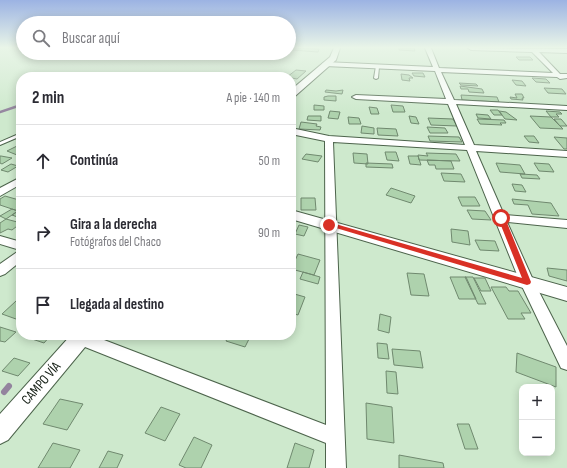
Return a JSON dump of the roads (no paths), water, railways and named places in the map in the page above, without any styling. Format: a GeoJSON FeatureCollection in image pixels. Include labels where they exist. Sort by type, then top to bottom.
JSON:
{"type":"FeatureCollection","features":[{"type":"Feature","properties":{"kind":"street"},"geometry":{"type":"LineString","coordinates":[[296,90],[319,70]]}},
{"type":"Feature","properties":{"kind":"street"},"geometry":{"type":"LineString","coordinates":[[435,70],[567,76]]}},
{"type":"Feature","properties":{"kind":"street"},"geometry":{"type":"LineString","coordinates":[[438,70],[527,282],[567,363]]}},
{"type":"Feature","properties":{"kind":"street"},"geometry":{"type":"LineString","coordinates":[[553,70],[567,84]]}},
{"type":"Feature","properties":{"kind":"street"},"geometry":{"type":"LineString","coordinates":[[356,97],[567,108]]}},
{"type":"Feature","properties":{"kind":"street"},"geometry":{"type":"LineString","coordinates":[[296,132],[329,139],[567,154]]}},
{"type":"Feature","properties":{"kind":"street"},"geometry":{"type":"LineString","coordinates":[[329,139],[329,225],[336,468]]}},
{"type":"Feature","properties":{"kind":"street"},"geometry":{"type":"LineString","coordinates":[[0,193],[16,183]]}},
{"type":"Feature","properties":{"kind":"street"},"geometry":{"type":"LineString","coordinates":[[296,215],[567,294]]}},
{"type":"Feature","properties":{"kind":"street"},"geometry":{"type":"LineString","coordinates":[[501,218],[567,224]]}},
{"type":"Feature","properties":{"kind":"street"},"geometry":{"type":"LineString","coordinates":[[0,240],[16,245]]}},
{"type":"Feature","properties":{"kind":"street"},"geometry":{"type":"LineString","coordinates":[[0,271],[16,258]]}},
{"type":"Feature","properties":{"kind":"street","name":"CAMPO VÍA"},"geometry":{"type":"LineString","coordinates":[[4,420],[78,340]]}},
{"type":"Feature","properties":{"kind":"street"},"geometry":{"type":"LineString","coordinates":[[92,340],[336,438]]}},
{"type":"Feature","properties":{"kind":"lane"},"geometry":{"type":"LineString","coordinates":[[376,78],[377,70]]}},
{"type":"Feature","properties":{"kind":"lane"},"geometry":{"type":"LineString","coordinates":[[0,144],[16,136]]}},
{"type":"Feature","properties":{"kind":"waterway"},"geometry":{"type":"LineString","coordinates":[[0,112],[16,107]]}},
{"type":"Feature","properties":{"kind":"waterway"},"geometry":{"type":"LineString","coordinates":[[4,392],[9,386]]}}]}
